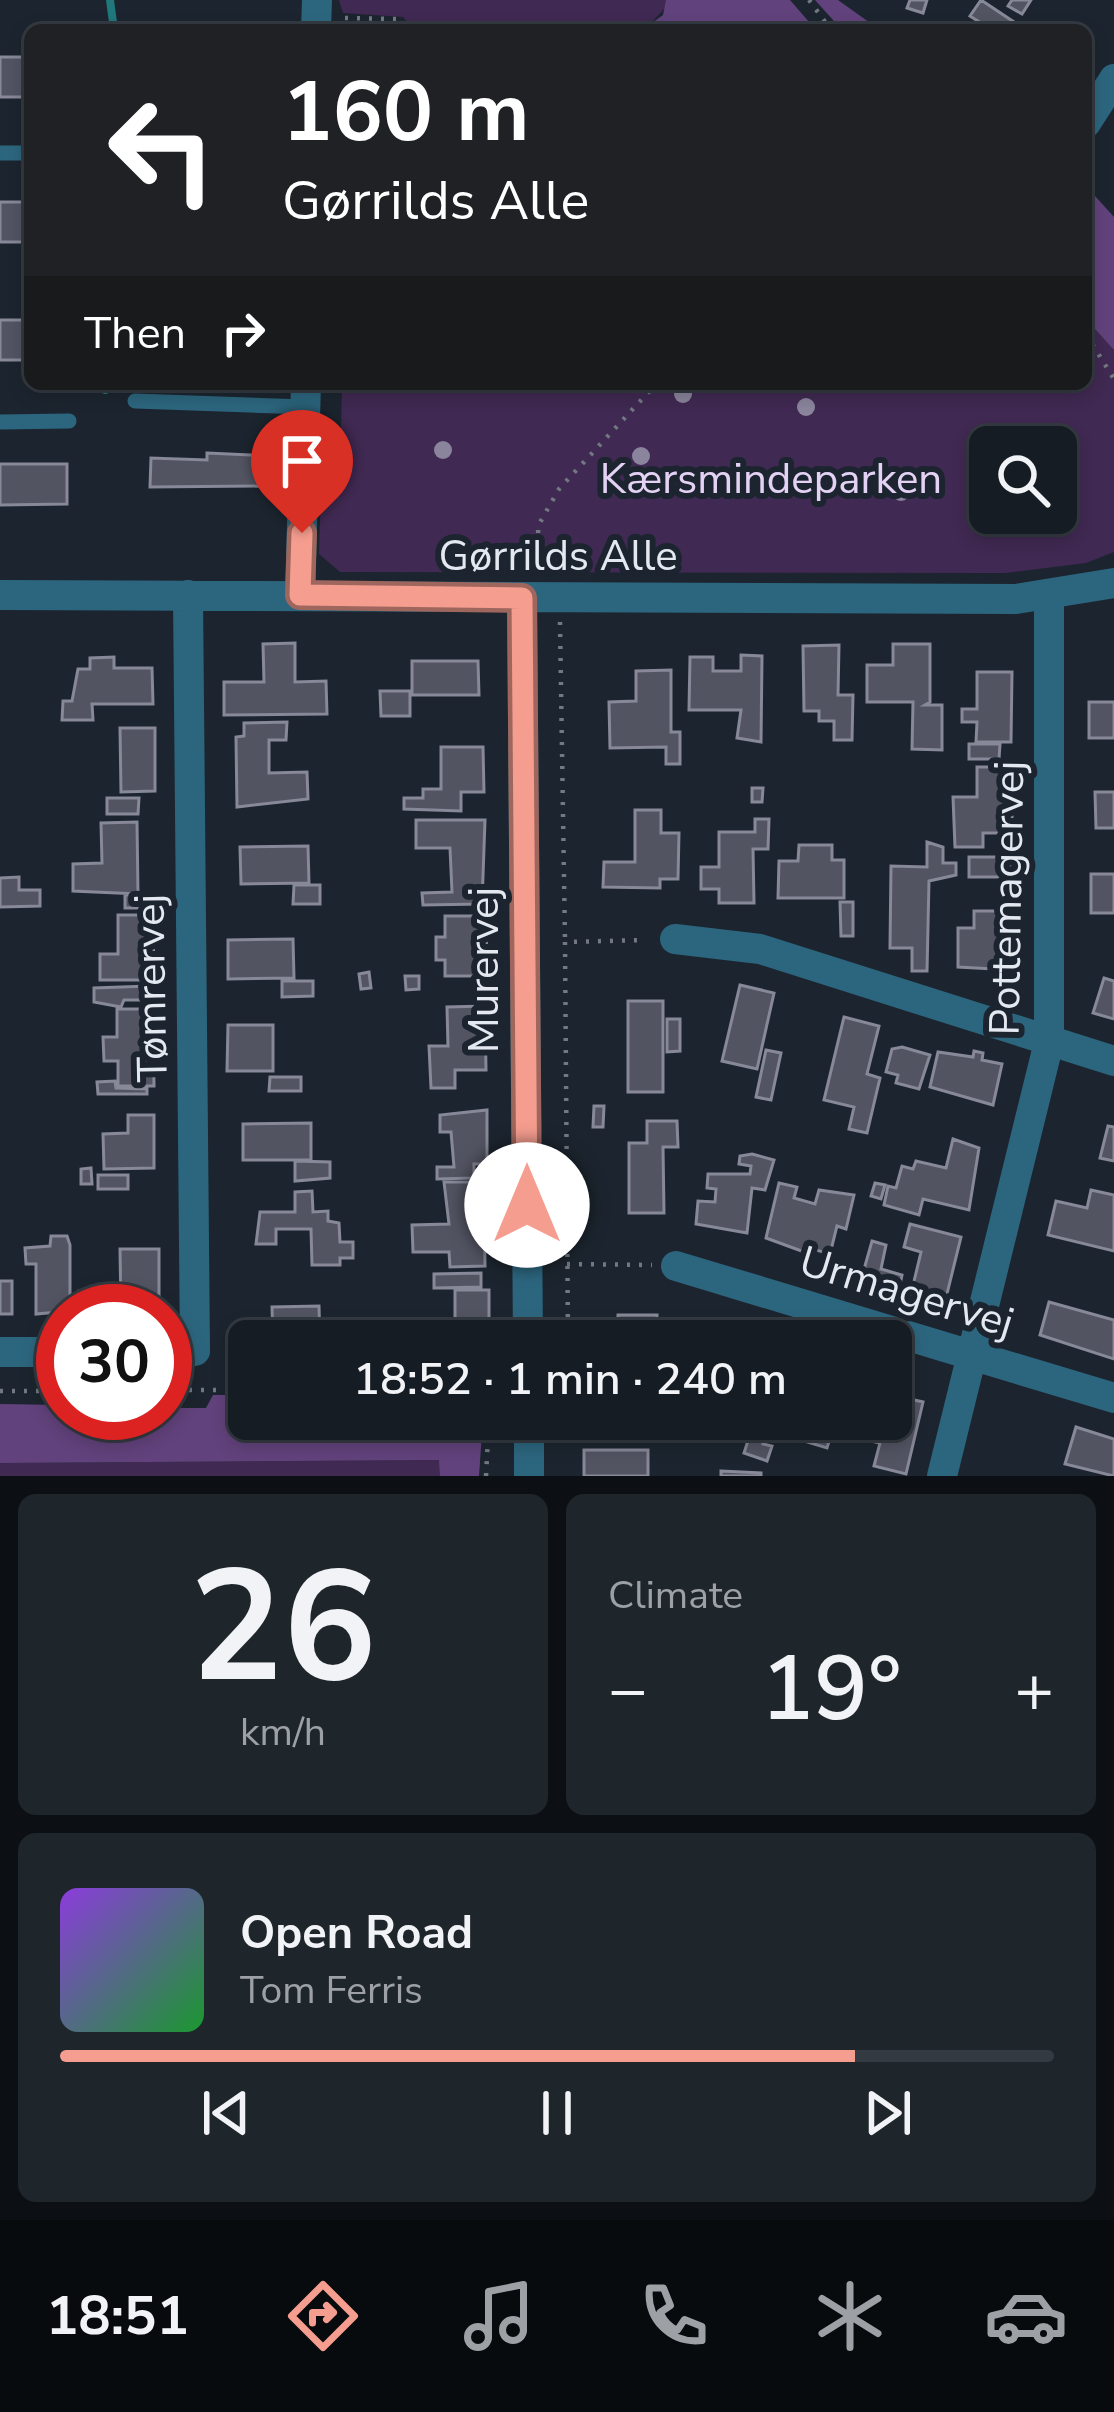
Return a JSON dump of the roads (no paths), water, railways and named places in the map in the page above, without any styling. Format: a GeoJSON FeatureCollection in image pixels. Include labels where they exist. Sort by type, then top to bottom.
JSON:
{"type":"FeatureCollection","features":[{"type":"Feature","properties":{"kind":"street"},"geometry":{"type":"LineString","coordinates":[[1092,114],[1114,79]]}},
{"type":"Feature","properties":{"kind":"street"},"geometry":{"type":"LineString","coordinates":[[300,595],[305,395]]}},
{"type":"Feature","properties":{"kind":"street","name":"Gørrilds Alle"},"geometry":{"type":"LineString","coordinates":[[0,595],[1049,597],[1114,583]]}},
{"type":"Feature","properties":{"kind":"street","name":"Tømrervej"},"geometry":{"type":"LineString","coordinates":[[188,595],[192,1351]]}},
{"type":"Feature","properties":{"kind":"street","name":"Pottemagervej"},"geometry":{"type":"LineString","coordinates":[[942,1476],[1049,1042],[1049,597]]}},
{"type":"Feature","properties":{"kind":"street","name":"Murervej"},"geometry":{"type":"LineString","coordinates":[[522,598],[528,1320]]}},
{"type":"Feature","properties":{"kind":"street"},"geometry":{"type":"LineString","coordinates":[[675,939],[760,949],[1114,1061]]}},
{"type":"Feature","properties":{"kind":"street","name":"Urmagervej"},"geometry":{"type":"LineString","coordinates":[[676,1266],[1114,1398]]}},
{"type":"Feature","properties":{"kind":"street"},"geometry":{"type":"LineString","coordinates":[[0,1352],[36,1352]]}},
{"type":"Feature","properties":{"kind":"street"},"geometry":{"type":"LineString","coordinates":[[529,1440],[529,1476]]}},
{"type":"Feature","properties":{"kind":"lane"},"geometry":{"type":"LineString","coordinates":[[135,401],[305,395]]}},
{"type":"Feature","properties":{"kind":"lane"},"geometry":{"type":"LineString","coordinates":[[0,422],[69,421]]}},
{"type":"Feature","properties":{"kind":"waterway"},"geometry":{"type":"LineString","coordinates":[[110,0],[113,24]]}},
{"type":"Feature","properties":{"kind":"park label","name":"Kærsmindeparken"},"geometry":{"type":"Point","coordinates":[771,478]}}]}
